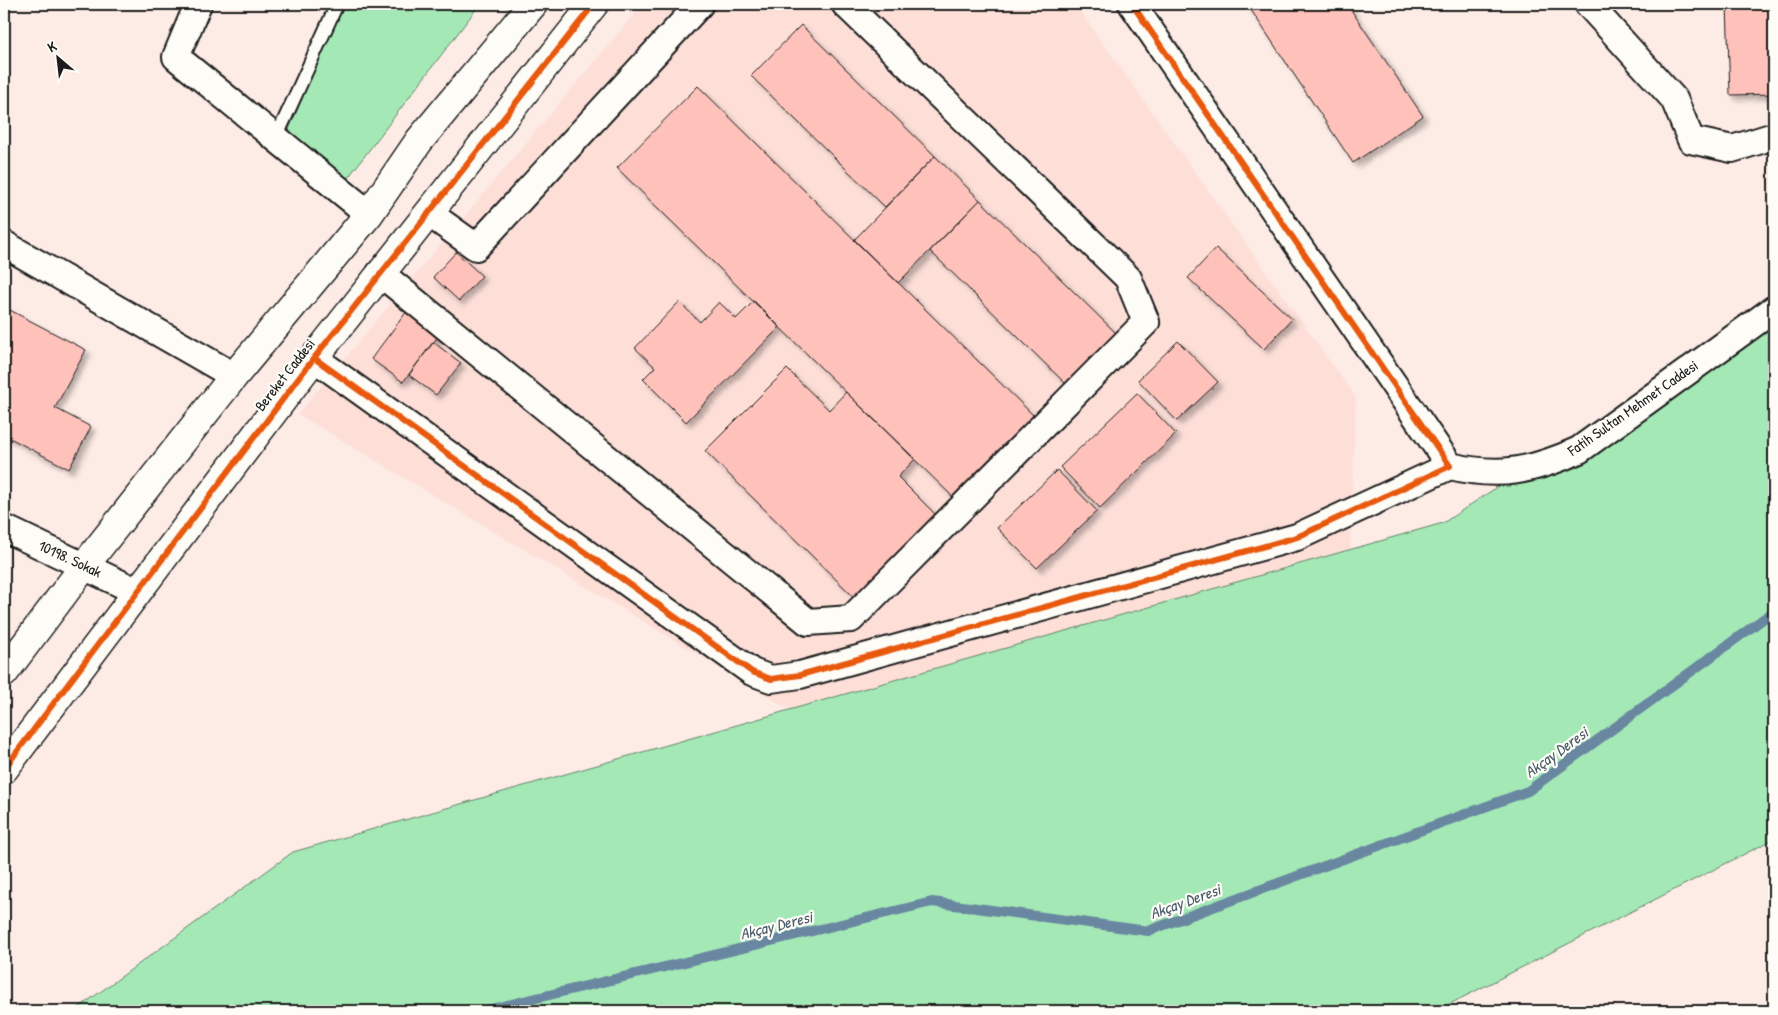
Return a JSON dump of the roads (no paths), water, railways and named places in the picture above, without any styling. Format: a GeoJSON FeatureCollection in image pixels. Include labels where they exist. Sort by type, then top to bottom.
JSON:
{"type":"FeatureCollection","features":[{"type":"Feature","properties":{"kind":"street"},"geometry":{"type":"LineString","coordinates":[[198,4],[176,57],[369,214]]}},
{"type":"Feature","properties":{"kind":"street"},"geometry":{"type":"LineString","coordinates":[[4,672],[85,565],[234,376],[369,214],[419,141],[533,4]]}},
{"type":"Feature","properties":{"kind":"street","name":"Bereket Caddesi"},"geometry":{"type":"LineString","coordinates":[[4,769],[136,591],[380,272],[430,214],[594,4]]}},
{"type":"Feature","properties":{"kind":"street"},"geometry":{"type":"LineString","coordinates":[[430,214],[476,247],[700,4]]}},
{"type":"Feature","properties":{"kind":"street"},"geometry":{"type":"LineString","coordinates":[[380,272],[808,622],[851,620],[1146,322],[1128,278],[845,4]]}},
{"type":"Feature","properties":{"kind":"street"},"geometry":{"type":"LineString","coordinates":[[314,358],[752,672],[771,678],[800,675],[1297,537],[1450,466],[1132,4]]}},
{"type":"Feature","properties":{"kind":"street"},"geometry":{"type":"LineString","coordinates":[[1588,4],[1674,99],[1691,140],[1732,149],[1774,136]]}},
{"type":"Feature","properties":{"kind":"street"},"geometry":{"type":"LineString","coordinates":[[4,244],[234,376]]}},
{"type":"Feature","properties":{"kind":"street","name":"Fatih Sultan Mehmet Caddesi"},"geometry":{"type":"LineString","coordinates":[[1450,466],[1478,473],[1512,472],[1545,465],[1579,450],[1774,309]]}},
{"type":"Feature","properties":{"kind":"street","name":"10198. Sokak"},"geometry":{"type":"LineString","coordinates":[[4,528],[136,591]]}},
{"type":"Feature","properties":{"kind":"lane"},"geometry":{"type":"LineString","coordinates":[[276,138],[337,4]]}},
{"type":"Feature","properties":{"kind":"waterway","name":"Akçay Deresi"},"geometry":{"type":"LineString","coordinates":[[483,1011],[932,902],[1148,931],[1528,791],[1774,611]]}}]}
